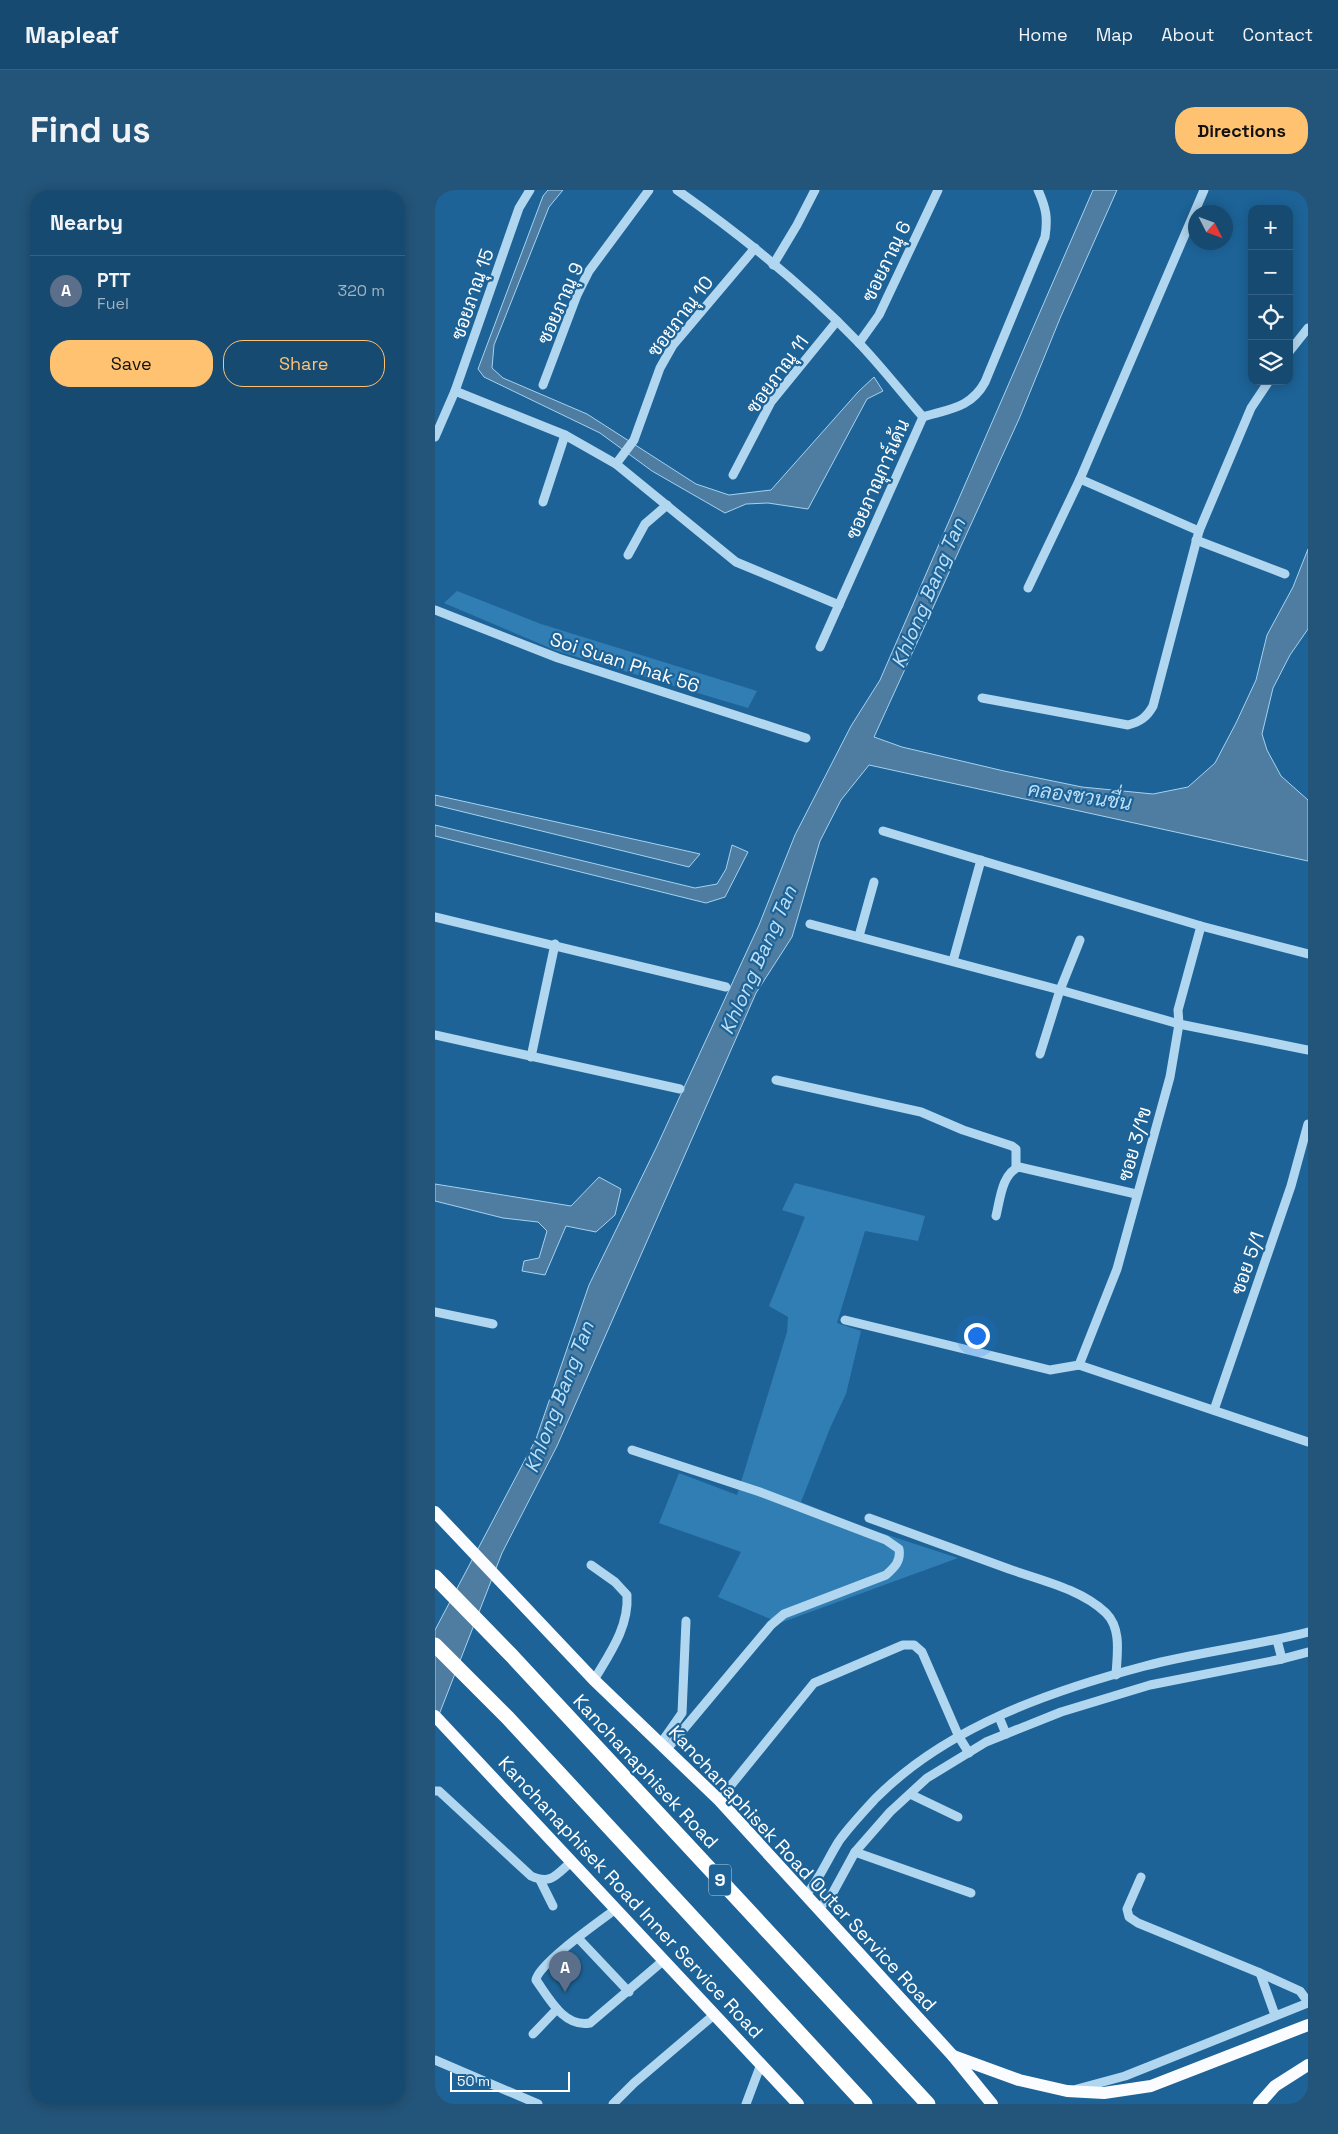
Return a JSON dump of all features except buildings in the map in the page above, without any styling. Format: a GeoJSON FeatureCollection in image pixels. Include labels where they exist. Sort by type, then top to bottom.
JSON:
{"type":"FeatureCollection","features":[{"type":"Feature","properties":{"kind":"highway","name":"Kanchanaphisek Road"},"geometry":{"type":"LineString","coordinates":[[435,1577],[512,1656],[928,2104]]}},
{"type":"Feature","properties":{"kind":"highway","name":"9"},"geometry":{"type":"LineString","coordinates":[[435,1645],[508,1718],[865,2104]]}},
{"type":"Feature","properties":{"kind":"main road","name":"Kanchanaphisek Road Outer Service Road"},"geometry":{"type":"LineString","coordinates":[[435,1512],[537,1622],[594,1680],[719,1800],[953,2056],[992,2104]]}},
{"type":"Feature","properties":{"kind":"main road","name":"Kanchanaphisek Road Inner Service Road"},"geometry":{"type":"LineString","coordinates":[[435,1716],[798,2104]]}},
{"type":"Feature","properties":{"kind":"main road"},"geometry":{"type":"LineString","coordinates":[[953,2056],[1019,2080],[1067,2091],[1104,2093],[1151,2086],[1308,2025]]}},
{"type":"Feature","properties":{"kind":"main road"},"geometry":{"type":"LineString","coordinates":[[1259,2104],[1275,2086],[1308,2065]]}},
{"type":"Feature","properties":{"kind":"street","name":"ซอยภาณุ 15"},"geometry":{"type":"LineString","coordinates":[[435,437],[455,391],[519,208],[530,190]]}},
{"type":"Feature","properties":{"kind":"street","name":"ซอยภาณุ 9"},"geometry":{"type":"LineString","coordinates":[[543,385],[577,295],[589,270],[649,190]]}},
{"type":"Feature","properties":{"kind":"street"},"geometry":{"type":"LineString","coordinates":[[773,265],[815,190]]}},
{"type":"Feature","properties":{"kind":"street","name":"ซอยภาณุ 6"},"geometry":{"type":"LineString","coordinates":[[859,343],[879,315],[938,190]]}},
{"type":"Feature","properties":{"kind":"street","name":"ซอยภาณุการ์เด้น"},"geometry":{"type":"LineString","coordinates":[[821,647],[923,417],[965,404],[977,394],[985,382],[1045,237],[1048,221],[1038,190]]}},
{"type":"Feature","properties":{"kind":"street"},"geometry":{"type":"LineString","coordinates":[[1028,588],[1080,479],[1204,190]]}},
{"type":"Feature","properties":{"kind":"street"},"geometry":{"type":"LineString","coordinates":[[680,191],[755,248],[837,321],[859,343],[923,417]]}},
{"type":"Feature","properties":{"kind":"street","name":"ซอยภาณุ 10"},"geometry":{"type":"LineString","coordinates":[[616,464],[634,440],[660,368],[673,345],[755,248]]}},
{"type":"Feature","properties":{"kind":"street","name":"ซอยภาณุ 11"},"geometry":{"type":"LineString","coordinates":[[733,475],[771,402],[837,321]]}},
{"type":"Feature","properties":{"kind":"street"},"geometry":{"type":"LineString","coordinates":[[1293,347],[1308,328]]}},
{"type":"Feature","properties":{"kind":"street"},"geometry":{"type":"LineString","coordinates":[[982,698],[1128,725],[1149,713],[1153,706],[1197,536],[1251,408],[1266,385]]}},
{"type":"Feature","properties":{"kind":"street"},"geometry":{"type":"LineString","coordinates":[[455,391],[565,435],[616,464],[736,562],[839,605]]}},
{"type":"Feature","properties":{"kind":"street"},"geometry":{"type":"LineString","coordinates":[[543,502],[565,435]]}},
{"type":"Feature","properties":{"kind":"street"},"geometry":{"type":"LineString","coordinates":[[1080,479],[1197,536],[1285,574]]}},
{"type":"Feature","properties":{"kind":"street"},"geometry":{"type":"LineString","coordinates":[[628,555],[645,524],[667,505]]}},
{"type":"Feature","properties":{"kind":"street","name":"Soi Suan Phak 56"},"geometry":{"type":"LineString","coordinates":[[435,610],[558,658],[806,738]]}},
{"type":"Feature","properties":{"kind":"street"},"geometry":{"type":"LineString","coordinates":[[883,831],[1201,926],[1308,954]]}},
{"type":"Feature","properties":{"kind":"street"},"geometry":{"type":"LineString","coordinates":[[953,961],[981,860]]}},
{"type":"Feature","properties":{"kind":"street"},"geometry":{"type":"LineString","coordinates":[[859,936],[874,882]]}},
{"type":"Feature","properties":{"kind":"street"},"geometry":{"type":"LineString","coordinates":[[435,917],[555,944],[726,987]]}},
{"type":"Feature","properties":{"kind":"street"},"geometry":{"type":"LineString","coordinates":[[810,924],[1061,990],[1179,1024],[1308,1050]]}},
{"type":"Feature","properties":{"kind":"street","name":"ซอย 3/1ข"},"geometry":{"type":"LineString","coordinates":[[1079,1365],[1117,1269],[1170,1077],[1179,1024],[1178,1010],[1201,926]]}},
{"type":"Feature","properties":{"kind":"street"},"geometry":{"type":"LineString","coordinates":[[1040,1054],[1080,940]]}},
{"type":"Feature","properties":{"kind":"street"},"geometry":{"type":"LineString","coordinates":[[531,1057],[555,944]]}},
{"type":"Feature","properties":{"kind":"street"},"geometry":{"type":"LineString","coordinates":[[435,1036],[680,1089]]}},
{"type":"Feature","properties":{"kind":"street"},"geometry":{"type":"LineString","coordinates":[[776,1080],[921,1112],[963,1130],[1005,1142],[1016,1150],[1016,1168]]}},
{"type":"Feature","properties":{"kind":"street","name":"ซอย 5/1"},"geometry":{"type":"LineString","coordinates":[[1215,1410],[1291,1186],[1308,1124]]}},
{"type":"Feature","properties":{"kind":"street"},"geometry":{"type":"LineString","coordinates":[[1016,1168],[1137,1194]]}},
{"type":"Feature","properties":{"kind":"street"},"geometry":{"type":"LineString","coordinates":[[996,1216],[1007,1175],[1016,1168]]}},
{"type":"Feature","properties":{"kind":"street"},"geometry":{"type":"LineString","coordinates":[[435,1312],[493,1324]]}},
{"type":"Feature","properties":{"kind":"street"},"geometry":{"type":"LineString","coordinates":[[845,1320],[1050,1370],[1079,1365],[1308,1442]]}},
{"type":"Feature","properties":{"kind":"street"},"geometry":{"type":"LineString","coordinates":[[632,1450],[760,1492],[887,1540],[899,1549],[901,1557],[896,1566],[887,1575],[784,1614],[771,1625],[664,1746]]}},
{"type":"Feature","properties":{"kind":"street"},"geometry":{"type":"LineString","coordinates":[[869,1518],[1052,1584],[1082,1597],[1105,1613],[1114,1625],[1118,1643],[1116,1675]]}},
{"type":"Feature","properties":{"kind":"street"},"geometry":{"type":"LineString","coordinates":[[591,1565],[615,1582],[627,1594],[627,1604],[621,1632],[594,1680]]}},
{"type":"Feature","properties":{"kind":"street"},"geometry":{"type":"LineString","coordinates":[[664,1746],[682,1713],[686,1621]]}},
{"type":"Feature","properties":{"kind":"street"},"geometry":{"type":"LineString","coordinates":[[805,1896],[816,1884],[839,1841],[876,1799],[916,1763],[977,1725],[1055,1694],[1145,1666],[1277,1640],[1308,1632]]}},
{"type":"Feature","properties":{"kind":"street"},"geometry":{"type":"LineString","coordinates":[[1277,1640],[1282,1659]]}},
{"type":"Feature","properties":{"kind":"street"},"geometry":{"type":"LineString","coordinates":[[719,1800],[814,1683],[903,1645],[914,1645],[922,1652],[959,1736],[969,1753]]}},
{"type":"Feature","properties":{"kind":"street"},"geometry":{"type":"LineString","coordinates":[[818,1909],[831,1896],[855,1852],[889,1812],[927,1778],[986,1742],[1061,1712],[1150,1684],[1282,1659],[1308,1652]]}},
{"type":"Feature","properties":{"kind":"street"},"geometry":{"type":"LineString","coordinates":[[999,1717],[1006,1734]]}},
{"type":"Feature","properties":{"kind":"street"},"geometry":{"type":"LineString","coordinates":[[435,1791],[439,1791],[531,1876],[540,1880],[551,1879],[571,1862]]}},
{"type":"Feature","properties":{"kind":"street"},"geometry":{"type":"LineString","coordinates":[[910,1794],[958,1817]]}},
{"type":"Feature","properties":{"kind":"street"},"geometry":{"type":"LineString","coordinates":[[855,1852],[971,1893]]}},
{"type":"Feature","properties":{"kind":"street"},"geometry":{"type":"LineString","coordinates":[[1067,2091],[1125,2076],[1308,2003],[1300,1991],[1260,1972],[1138,1923],[1129,1917],[1127,1909],[1141,1878]]}},
{"type":"Feature","properties":{"kind":"street"},"geometry":{"type":"LineString","coordinates":[[540,1880],[553,1906]]}},
{"type":"Feature","properties":{"kind":"street"},"geometry":{"type":"LineString","coordinates":[[616,1910],[578,1938],[537,1975],[536,1980],[557,2009],[572,2021],[581,2024],[590,2023],[629,1992],[664,1960]]}},
{"type":"Feature","properties":{"kind":"street"},"geometry":{"type":"LineString","coordinates":[[578,1938],[629,1992]]}},
{"type":"Feature","properties":{"kind":"street"},"geometry":{"type":"LineString","coordinates":[[1260,1972],[1275,2015]]}},
{"type":"Feature","properties":{"kind":"street"},"geometry":{"type":"LineString","coordinates":[[533,2034],[557,2009]]}},
{"type":"Feature","properties":{"kind":"street"},"geometry":{"type":"LineString","coordinates":[[613,2104],[634,2083],[715,2014]]}},
{"type":"Feature","properties":{"kind":"street"},"geometry":{"type":"LineString","coordinates":[[435,2060],[538,2104]]}},
{"type":"Feature","properties":{"kind":"street"},"geometry":{"type":"LineString","coordinates":[[746,2104],[761,2064]]}},
{"type":"Feature","properties":{"kind":"shaded area"},"geometry":{"type":"Polygon","coordinates":[[[457,591],[541,624],[757,691],[748,708],[557,651],[444,603],[457,591]]]}},
{"type":"Feature","properties":{"kind":"shaded area"},"geometry":{"type":"Polygon","coordinates":[[[795,1183],[925,1216],[918,1241],[865,1231],[837,1323],[861,1331],[846,1394],[830,1428],[801,1502],[863,1527],[958,1558],[780,1623],[718,1597],[741,1552],[659,1523],[679,1473],[737,1495],[787,1332],[788,1317],[769,1306],[805,1217],[782,1210],[795,1183]]]}},
{"type":"Feature","properties":{"kind":"water"},"geometry":{"type":"Polygon","coordinates":[[[548,190],[563,190],[549,207],[494,345],[492,368],[503,378],[587,414],[696,484],[729,495],[771,490],[858,392],[874,377],[883,391],[867,399],[808,509],[768,503],[746,504],[725,513],[652,471],[600,433],[484,377],[478,369],[543,196],[548,190]]]}},
{"type":"Feature","properties":{"kind":"water"},"geometry":{"type":"Polygon","coordinates":[[[1093,190],[1117,190],[1061,316],[1019,419],[874,737],[902,747],[1082,787],[1153,794],[1188,787],[1215,763],[1236,723],[1256,680],[1267,635],[1293,587],[1308,549],[1308,629],[1290,655],[1273,688],[1262,734],[1267,750],[1281,776],[1308,800],[1308,861],[869,765],[841,800],[820,841],[792,937],[756,993],[557,1446],[502,1553],[435,1725],[435,1630],[536,1439],[589,1285],[657,1146],[759,925],[795,835],[851,726],[880,680],[1093,190]]]}},
{"type":"Feature","properties":{"kind":"water"},"geometry":{"type":"Polygon","coordinates":[[[435,795],[700,854],[689,867],[435,805],[435,795]]]}},
{"type":"Feature","properties":{"kind":"water"},"geometry":{"type":"Polygon","coordinates":[[[435,825],[695,888],[717,884],[726,869],[732,845],[748,852],[725,897],[706,903],[435,836],[435,825]]]}},
{"type":"Feature","properties":{"kind":"water"},"geometry":{"type":"Polygon","coordinates":[[[599,1177],[621,1189],[615,1215],[596,1232],[566,1226],[545,1275],[522,1271],[524,1261],[539,1258],[547,1231],[538,1222],[503,1218],[435,1201],[435,1184],[571,1206],[599,1177]]]}},
{"type":"Feature","properties":{"kind":"place","name":"PTT"},"geometry":{"type":"Point","coordinates":[565,1992]}},
{"type":"Feature","properties":{"kind":"water label","name":"Khlong Bang Tan"},"geometry":{"type":"Point","coordinates":[928,593]}},
{"type":"Feature","properties":{"kind":"water label","name":"คลองชวนชื่น"},"geometry":{"type":"Point","coordinates":[1080,796]}},
{"type":"Feature","properties":{"kind":"water label","name":"Khlong Bang Tan"},"geometry":{"type":"Point","coordinates":[758,960]}},
{"type":"Feature","properties":{"kind":"water label","name":"Khlong Bang Tan"},"geometry":{"type":"Point","coordinates":[559,1397]}}]}
